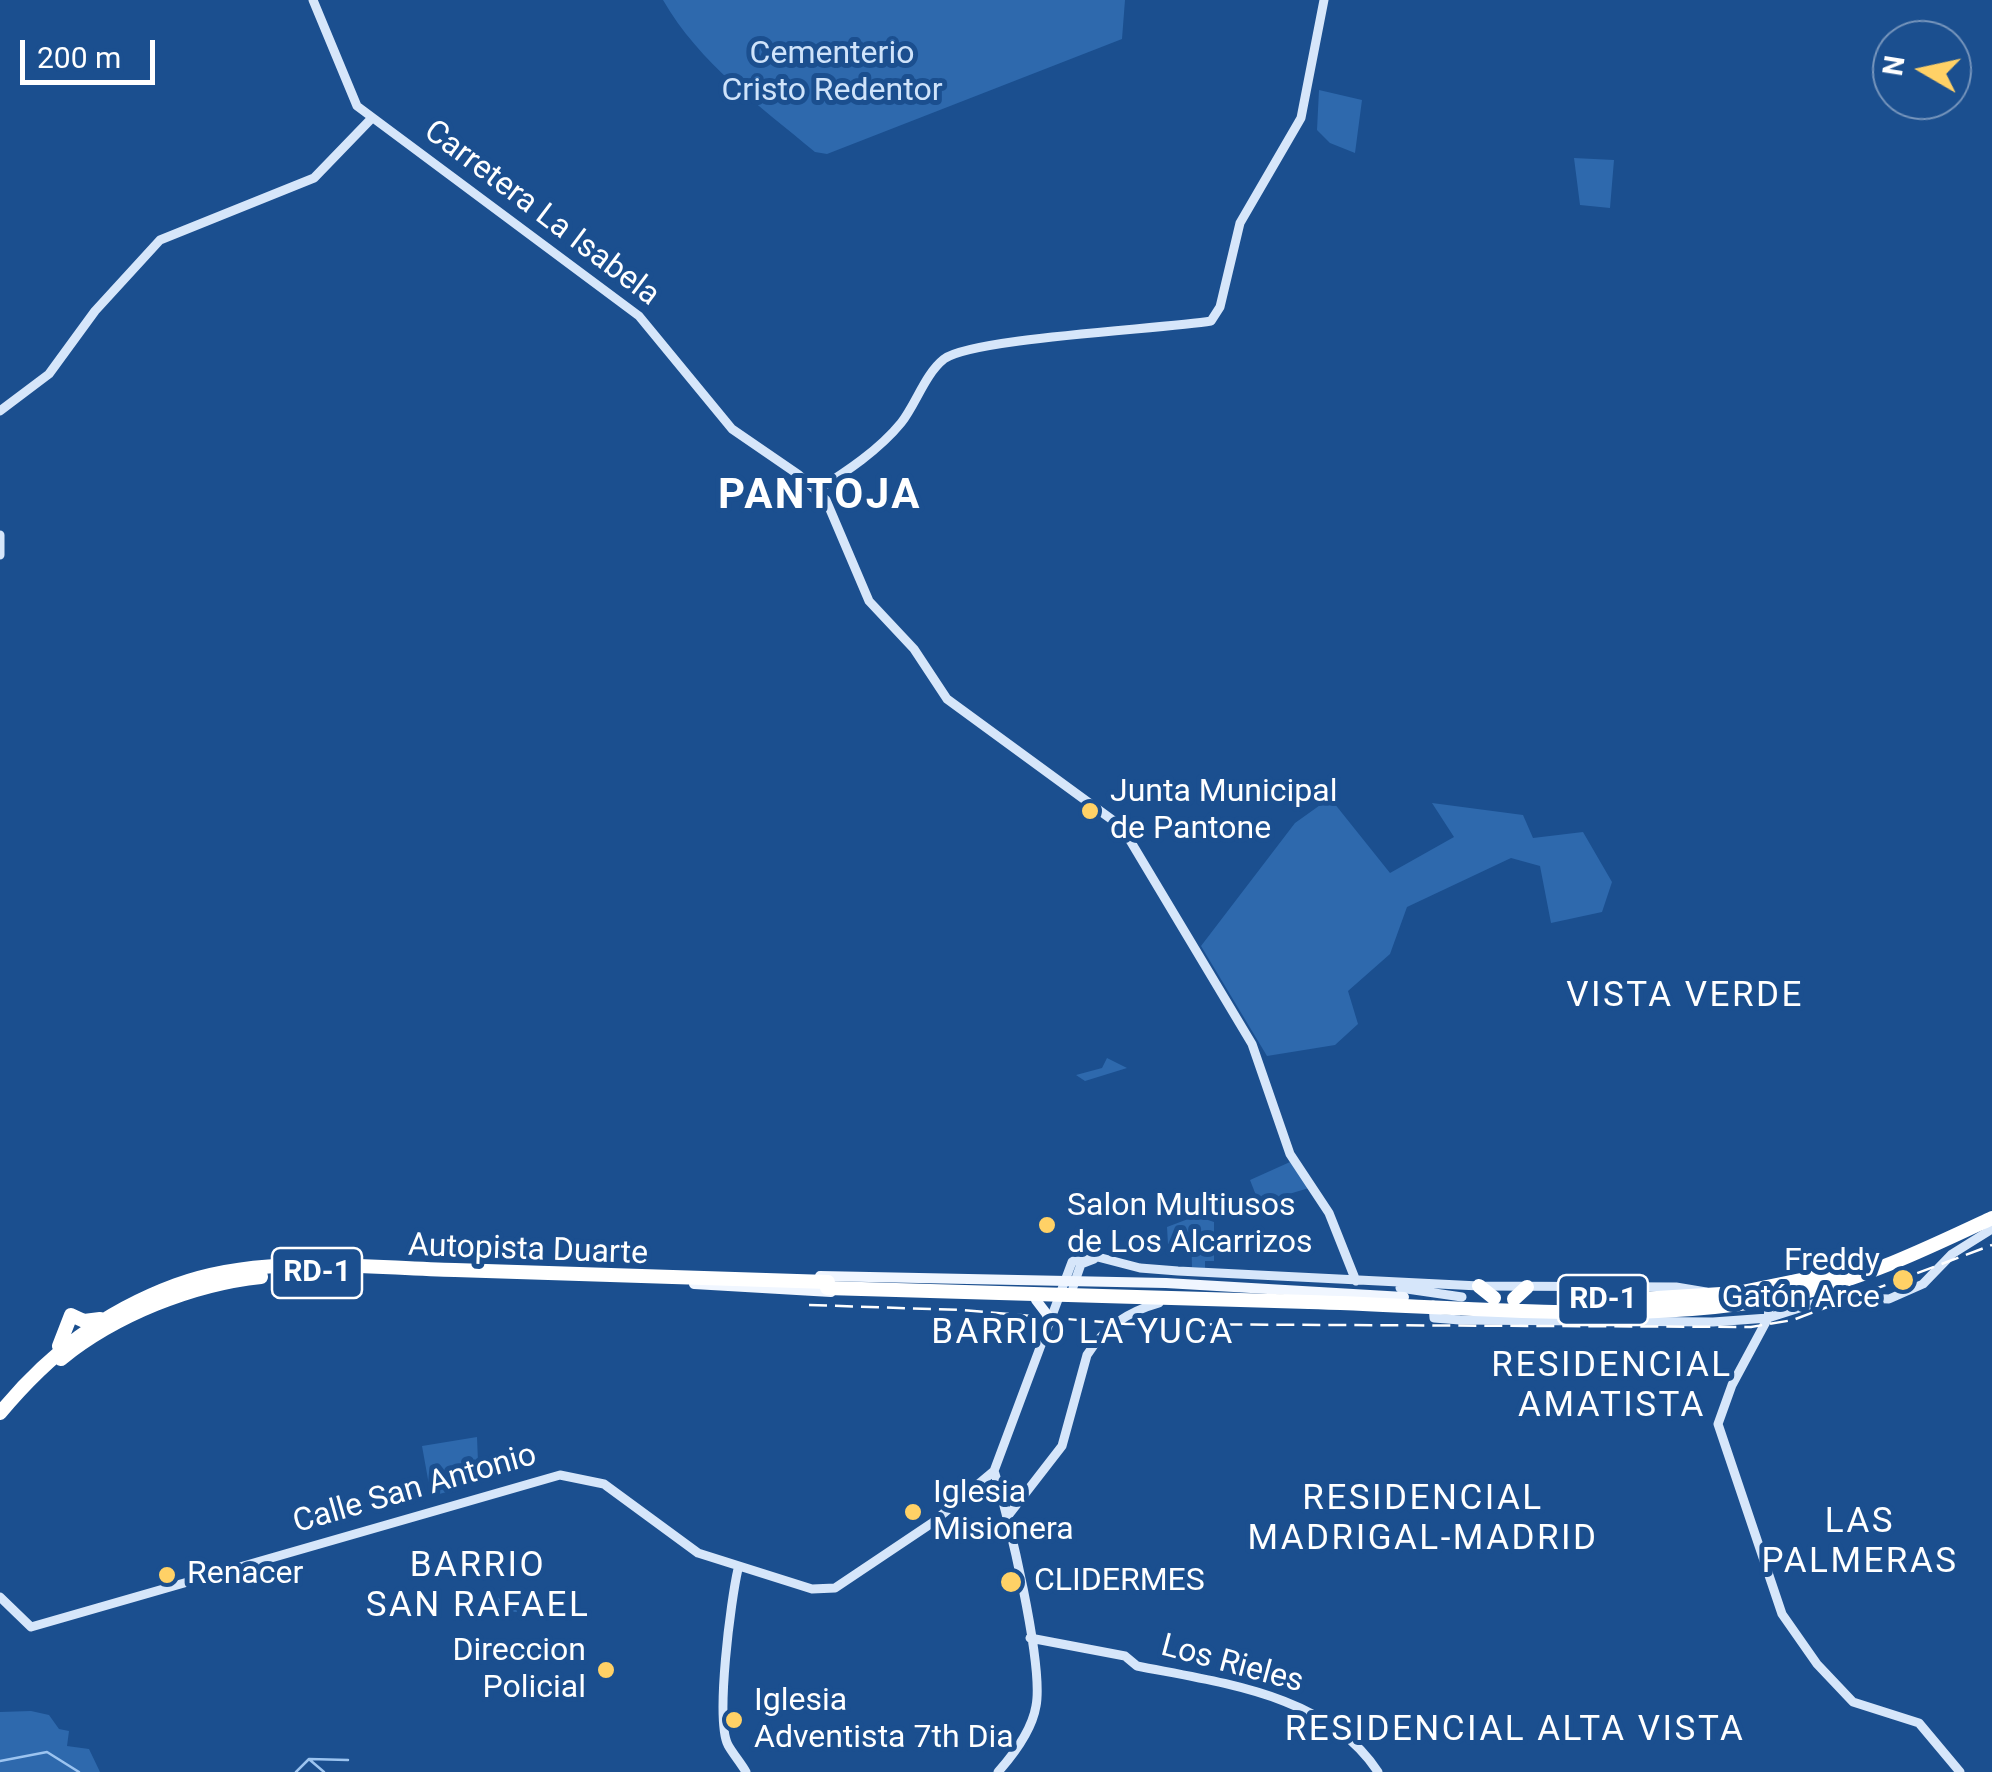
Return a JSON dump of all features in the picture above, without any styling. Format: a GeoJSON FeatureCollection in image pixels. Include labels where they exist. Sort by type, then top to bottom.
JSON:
{"type":"FeatureCollection","features":[{"type":"Feature","properties":{"kind":"highway","name":"RD-1"},"geometry":{"type":"LineString","coordinates":[[1415,1298],[1711,1302],[1861,1266],[1922,1243],[1992,1209]]}},
{"type":"Feature","properties":{"kind":"highway","name":"RD-1"},"geometry":{"type":"LineString","coordinates":[[683,1279],[1309,1298],[1711,1302],[1770,1299],[1861,1275],[1992,1218]]}},
{"type":"Feature","properties":{"kind":"highway","name":"Autopista Duarte"},"geometry":{"type":"LineString","coordinates":[[0,1414],[53,1357],[71,1316],[84,1322],[100,1319],[178,1284],[270,1267],[683,1279]]}},
{"type":"Feature","properties":{"kind":"highway","name":"Autopista Duarte"},"geometry":{"type":"LineString","coordinates":[[0,1426],[66,1355],[102,1332],[186,1292],[242,1279],[326,1273],[683,1279]]}},
{"type":"Feature","properties":{"kind":"highway"},"geometry":{"type":"LineString","coordinates":[[1480,1286],[1494,1298]]}},
{"type":"Feature","properties":{"kind":"highway"},"geometry":{"type":"LineString","coordinates":[[1514,1298],[1527,1287]]}},
{"type":"Feature","properties":{"kind":"main road"},"geometry":{"type":"LineString","coordinates":[[683,1279],[1112,1282],[1415,1298]]}},
{"type":"Feature","properties":{"kind":"main road"},"geometry":{"type":"LineString","coordinates":[[683,1279],[748,1290],[1072,1302],[1330,1308],[1415,1298]]}},
{"type":"Feature","properties":{"kind":"main road"},"geometry":{"type":"LineString","coordinates":[[988,1299],[1000,1290],[990,1280]]}},
{"type":"Feature","properties":{"kind":"main road"},"geometry":{"type":"LineString","coordinates":[[1112,1282],[1107,1300],[1112,1302]]}},
{"type":"Feature","properties":{"kind":"main road"},"geometry":{"type":"LineString","coordinates":[[1064,1283],[1072,1302]]}},
{"type":"Feature","properties":{"kind":"main road"},"geometry":{"type":"LineString","coordinates":[[1036,1300],[1052,1322]]}},
{"type":"Feature","properties":{"kind":"street","name":"Carretera La Isabela"},"geometry":{"type":"LineString","coordinates":[[313,0],[347,91],[371,119],[625,304],[652,329],[732,429],[820,493],[838,522],[869,600],[914,649],[946,698],[1105,810],[1129,836],[1175,920],[1252,1044],[1290,1154],[1329,1213],[1347,1258],[1346,1280]]}},
{"type":"Feature","properties":{"kind":"street"},"geometry":{"type":"LineString","coordinates":[[820,493],[894,430],[937,366],[954,353],[995,344],[1211,321],[1220,307],[1240,224],[1301,118],[1324,0]]}},
{"type":"Feature","properties":{"kind":"street"},"geometry":{"type":"LineString","coordinates":[[0,412],[49,374],[95,312],[160,240],[314,178],[371,119]]}},
{"type":"Feature","properties":{"kind":"street"},"geometry":{"type":"LineString","coordinates":[[0,536],[0,555]]}},
{"type":"Feature","properties":{"kind":"street"},"geometry":{"type":"LineString","coordinates":[[1415,1298],[1434,1318],[1680,1323],[1768,1318],[1834,1297],[1880,1300],[1902,1296],[1923,1284],[1962,1247],[1992,1228]]}},
{"type":"Feature","properties":{"kind":"street"},"geometry":{"type":"LineString","coordinates":[[1346,1280],[1347,1258]]}},
{"type":"Feature","properties":{"kind":"street"},"geometry":{"type":"LineString","coordinates":[[998,1772],[1032,1720],[1036,1682],[1007,1518],[994,1471],[1064,1283],[1077,1268],[1091,1259],[1138,1272],[1346,1280],[1462,1297]]}},
{"type":"Feature","properties":{"kind":"street"},"geometry":{"type":"LineString","coordinates":[[1346,1280],[1415,1298],[1480,1286],[1676,1286],[1711,1302],[1762,1309],[1768,1318]]}},
{"type":"Feature","properties":{"kind":"street"},"geometry":{"type":"LineString","coordinates":[[1770,1299],[1768,1318],[1732,1385],[1718,1424],[1782,1614],[1853,1702],[1919,1724],[1960,1772]]}},
{"type":"Feature","properties":{"kind":"street"},"geometry":{"type":"LineString","coordinates":[[1007,1518],[1062,1446],[1087,1355],[1095,1342],[1126,1314],[1159,1303]]}},
{"type":"Feature","properties":{"kind":"street","name":"Calle San Antonio"},"geometry":{"type":"LineString","coordinates":[[0,1596],[30,1627],[560,1475],[604,1484],[669,1536],[738,1569],[819,1591],[835,1588],[932,1523],[994,1471]]}},
{"type":"Feature","properties":{"kind":"street"},"geometry":{"type":"LineString","coordinates":[[738,1569],[726,1655],[728,1745],[746,1772]]}},
{"type":"Feature","properties":{"kind":"street","name":"Los Rieles"},"geometry":{"type":"LineString","coordinates":[[1030,1638],[1125,1656],[1137,1666],[1300,1705],[1339,1726],[1358,1742],[1378,1772]]}},
{"type":"Feature","properties":{"kind":"green space","name":"Cementerio Cristo Redentor"},"geometry":{"type":"Polygon","coordinates":[[[663,0],[1125,0],[1122,39],[827,154],[815,152],[712,64],[663,0]]]}},
{"type":"Feature","properties":{"kind":"green space"},"geometry":{"type":"Polygon","coordinates":[[[1319,90],[1362,100],[1355,153],[1330,143],[1317,130],[1319,90]]]}},
{"type":"Feature","properties":{"kind":"green space"},"geometry":{"type":"Polygon","coordinates":[[[1574,158],[1614,160],[1610,208],[1580,205],[1574,158]]]}},
{"type":"Feature","properties":{"kind":"green space"},"geometry":{"type":"Polygon","coordinates":[[[1330,798],[1390,873],[1454,837],[1432,803],[1523,815],[1533,838],[1583,832],[1612,882],[1602,912],[1551,923],[1540,866],[1511,858],[1407,907],[1390,954],[1348,991],[1358,1024],[1335,1045],[1267,1056],[1201,946],[1295,823],[1330,798]]]}},
{"type":"Feature","properties":{"kind":"green space"},"geometry":{"type":"Polygon","coordinates":[[[1107,1058],[1127,1068],[1085,1081],[1076,1075],[1102,1068],[1107,1058]]]}},
{"type":"Feature","properties":{"kind":"green space"},"geometry":{"type":"Polygon","coordinates":[[[1290,1162],[1309,1188],[1259,1203],[1250,1180],[1290,1162]]]}},
{"type":"Feature","properties":{"kind":"green space"},"geometry":{"type":"Polygon","coordinates":[[[1196,1216],[1214,1222],[1214,1261],[1205,1261],[1205,1268],[1192,1267],[1191,1232],[1179,1235],[1180,1245],[1168,1244],[1167,1227],[1196,1216]]]}},
{"type":"Feature","properties":{"kind":"green space"},"geometry":{"type":"Polygon","coordinates":[[[477,1437],[478,1462],[467,1487],[431,1496],[422,1446],[477,1437]]]}},
{"type":"Feature","properties":{"kind":"green space"},"geometry":{"type":"Polygon","coordinates":[[[493,1595],[517,1612],[485,1611],[485,1599],[493,1595]]]}},
{"type":"Feature","properties":{"kind":"green space"},"geometry":{"type":"Polygon","coordinates":[[[0,1712],[49,1715],[59,1729],[69,1731],[67,1746],[89,1749],[100,1772],[0,1772],[0,1712]]]}},
{"type":"Feature","properties":{"kind":"waterway"},"geometry":{"type":"LineString","coordinates":[[0,1761],[47,1752],[79,1772]]}},
{"type":"Feature","properties":{"kind":"waterway"},"geometry":{"type":"LineString","coordinates":[[296,1772],[309,1759],[348,1760]]}},
{"type":"Feature","properties":{"kind":"waterway"},"geometry":{"type":"LineString","coordinates":[[310,1760],[324,1772]]}},
{"type":"Feature","properties":{"kind":"railway"},"geometry":{"type":"LineString","coordinates":[[809,1305],[961,1310],[1126,1324],[1751,1327],[1793,1320],[1992,1245]]}},
{"type":"Feature","properties":{"kind":"place","name":"Junta Municipal de Pantone"},"geometry":{"type":"Point","coordinates":[1090,811]}},
{"type":"Feature","properties":{"kind":"place","name":"Salon Multiusos de Los Alcarrizos"},"geometry":{"type":"Point","coordinates":[1047,1225]}},
{"type":"Feature","properties":{"kind":"place","name":"Freddy Gatón Arce"},"geometry":{"type":"Point","coordinates":[1903,1280]}},
{"type":"Feature","properties":{"kind":"place","name":"Iglesia Misionera"},"geometry":{"type":"Point","coordinates":[913,1512]}},
{"type":"Feature","properties":{"kind":"place","name":"Renacer"},"geometry":{"type":"Point","coordinates":[167,1575]}},
{"type":"Feature","properties":{"kind":"place","name":"CLIDERMES"},"geometry":{"type":"Point","coordinates":[1011,1582]}},
{"type":"Feature","properties":{"kind":"place","name":"Direccion Policial"},"geometry":{"type":"Point","coordinates":[606,1670]}},
{"type":"Feature","properties":{"kind":"place","name":"Iglesia Adventista 7th Dia"},"geometry":{"type":"Point","coordinates":[734,1720]}},
{"type":"Feature","properties":{"kind":"district","name":"PANTOJA"},"geometry":{"type":"Point","coordinates":[820,497]}},
{"type":"Feature","properties":{"kind":"district","name":"VISTA VERDE"},"geometry":{"type":"Point","coordinates":[1685,997]}},
{"type":"Feature","properties":{"kind":"district","name":"BARRIO LA YUCA"},"geometry":{"type":"Point","coordinates":[1083,1334]}},
{"type":"Feature","properties":{"kind":"district","name":"RESIDENCIAL AMATISTA"},"geometry":{"type":"Point","coordinates":[1612,1387]}},
{"type":"Feature","properties":{"kind":"district","name":"RESIDENCIAL MADRIGAL-MADRID"},"geometry":{"type":"Point","coordinates":[1423,1520]}},
{"type":"Feature","properties":{"kind":"district","name":"LAS PALMERAS"},"geometry":{"type":"Point","coordinates":[1860,1543]}},
{"type":"Feature","properties":{"kind":"district","name":"BARRIO SAN RAFAEL"},"geometry":{"type":"Point","coordinates":[478,1587]}},
{"type":"Feature","properties":{"kind":"district","name":"RESIDENCIAL ALTA VISTA"},"geometry":{"type":"Point","coordinates":[1515,1731]}}]}
